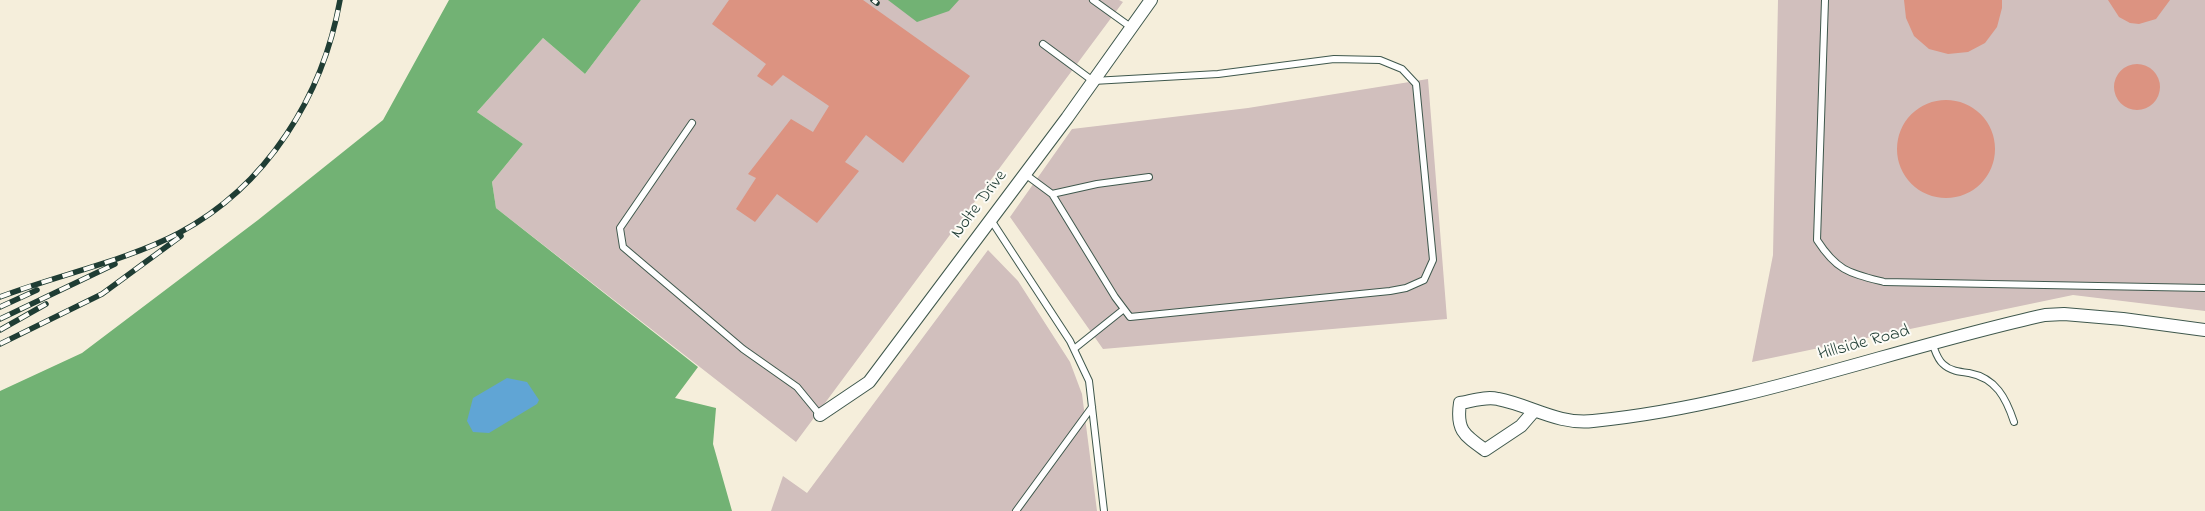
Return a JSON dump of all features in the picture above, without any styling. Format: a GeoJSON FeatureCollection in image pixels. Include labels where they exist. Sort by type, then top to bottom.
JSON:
{"type":"FeatureCollection","features":[{"type":"Feature","properties":{"kind":"street","name":"Nolte Drive"},"geometry":{"type":"LineString","coordinates":[[820,415],[869,382],[1025,174],[1151,0]]}},
{"type":"Feature","properties":{"kind":"street","name":"Hillside Road"},"geometry":{"type":"LineString","coordinates":[[1534,411],[1521,426],[1485,450],[1465,436],[1458,420],[1460,403],[1496,398],[1571,421],[1591,422],[1687,408],[2035,317],[2064,314],[2161,323],[2205,330]]}},
{"type":"Feature","properties":{"kind":"lane"},"geometry":{"type":"LineString","coordinates":[[1093,0],[1132,28]]}},
{"type":"Feature","properties":{"kind":"lane"},"geometry":{"type":"LineString","coordinates":[[1825,0],[1818,240],[1828,257],[1848,273],[1884,282],[2205,288]]}},
{"type":"Feature","properties":{"kind":"lane"},"geometry":{"type":"LineString","coordinates":[[1025,174],[1052,194],[1130,317],[1406,288],[1424,280],[1433,260],[1416,84],[1402,69],[1380,60],[1334,59],[1218,74],[1093,81],[1043,44]]}},
{"type":"Feature","properties":{"kind":"lane"},"geometry":{"type":"LineString","coordinates":[[692,123],[620,228],[623,247],[743,349],[797,387],[820,415]]}},
{"type":"Feature","properties":{"kind":"lane"},"geometry":{"type":"LineString","coordinates":[[1052,194],[1097,184],[1148,177]]}},
{"type":"Feature","properties":{"kind":"lane"},"geometry":{"type":"LineString","coordinates":[[991,220],[1074,349],[1089,381],[1104,511]]}},
{"type":"Feature","properties":{"kind":"lane"},"geometry":{"type":"LineString","coordinates":[[1074,349],[1124,309]]}},
{"type":"Feature","properties":{"kind":"lane"},"geometry":{"type":"LineString","coordinates":[[1932,343],[1942,364],[1949,369],[1984,378],[1994,384],[2008,406],[2014,422]]}},
{"type":"Feature","properties":{"kind":"lane"},"geometry":{"type":"LineString","coordinates":[[1016,511],[1092,407]]}},
{"type":"Feature","properties":{"kind":"shaded area"},"geometry":{"type":"Polygon","coordinates":[[[641,0],[1119,0],[1123,2],[796,442],[496,208],[492,182],[523,144],[477,112],[543,38],[585,74],[641,0]]]}},
{"type":"Feature","properties":{"kind":"shaded area"},"geometry":{"type":"Polygon","coordinates":[[[1778,0],[2205,0],[2205,311],[2073,295],[1752,362],[1773,255],[1778,0]]]}},
{"type":"Feature","properties":{"kind":"shaded area"},"geometry":{"type":"Polygon","coordinates":[[[1428,79],[1447,319],[1103,349],[1010,217],[1072,129],[1248,108],[1428,79]]]}},
{"type":"Feature","properties":{"kind":"shaded area"},"geometry":{"type":"Polygon","coordinates":[[[988,250],[1018,281],[1070,362],[1082,394],[1097,511],[771,511],[783,476],[807,493],[988,250]]]}},
{"type":"Feature","properties":{"kind":"green space"},"geometry":{"type":"Polygon","coordinates":[[[449,0],[641,0],[585,74],[543,38],[477,112],[523,144],[492,182],[496,208],[698,367],[675,398],[716,408],[713,444],[732,511],[0,511],[0,391],[82,353],[258,220],[383,120],[449,0]]]}},
{"type":"Feature","properties":{"kind":"green space"},"geometry":{"type":"Polygon","coordinates":[[[888,0],[959,0],[949,11],[917,22],[888,0]]]}},
{"type":"Feature","properties":{"kind":"water"},"geometry":{"type":"Polygon","coordinates":[[[507,378],[527,382],[539,400],[537,404],[489,433],[473,432],[467,421],[473,398],[507,378]]]}},
{"type":"Feature","properties":{"kind":"building"},"geometry":{"type":"Polygon","coordinates":[[[729,0],[863,0],[970,76],[903,163],[866,135],[845,162],[859,171],[817,223],[777,194],[755,222],[736,209],[756,178],[748,174],[791,119],[813,132],[829,106],[783,75],[772,86],[757,76],[766,64],[712,24],[729,0]]]}},
{"type":"Feature","properties":{"kind":"building"},"geometry":{"type":"Polygon","coordinates":[[[1904,0],[2002,0],[2002,8],[1997,27],[1985,43],[1968,52],[1948,54],[1929,49],[1914,36],[1906,18],[1904,0]]]}},
{"type":"Feature","properties":{"kind":"building"},"geometry":{"type":"Polygon","coordinates":[[[2108,0],[2170,0],[2156,19],[2139,24],[2130,23],[2119,17],[2108,0]]]}},
{"type":"Feature","properties":{"kind":"building"},"geometry":{"type":"Polygon","coordinates":[[[2142,64],[2154,70],[2159,78],[2159,96],[2154,104],[2146,109],[2132,110],[2120,104],[2115,96],[2114,82],[2120,70],[2128,65],[2142,64]]]}},
{"type":"Feature","properties":{"kind":"building"},"geometry":{"type":"Polygon","coordinates":[[[1946,100],[1965,104],[1980,115],[1991,130],[1995,149],[1991,168],[1980,183],[1965,194],[1946,198],[1927,194],[1912,183],[1901,168],[1897,149],[1901,130],[1912,115],[1927,104],[1946,100]]]}},
{"type":"Feature","properties":{"kind":"railway"},"geometry":{"type":"LineString","coordinates":[[0,297],[114,260],[158,243],[179,233],[210,213],[239,190],[264,164],[286,135],[305,104],[332,36],[340,0]]}},
{"type":"Feature","properties":{"kind":"railway"},"geometry":{"type":"LineString","coordinates":[[873,0],[877,3]]}},
{"type":"Feature","properties":{"kind":"railway"},"geometry":{"type":"LineString","coordinates":[[0,344],[102,294],[181,236]]}},
{"type":"Feature","properties":{"kind":"railway"},"geometry":{"type":"LineString","coordinates":[[0,319],[115,264]]}},
{"type":"Feature","properties":{"kind":"railway"},"geometry":{"type":"LineString","coordinates":[[0,307],[37,290]]}},
{"type":"Feature","properties":{"kind":"railway"},"geometry":{"type":"LineString","coordinates":[[0,330],[46,304]]}}]}
